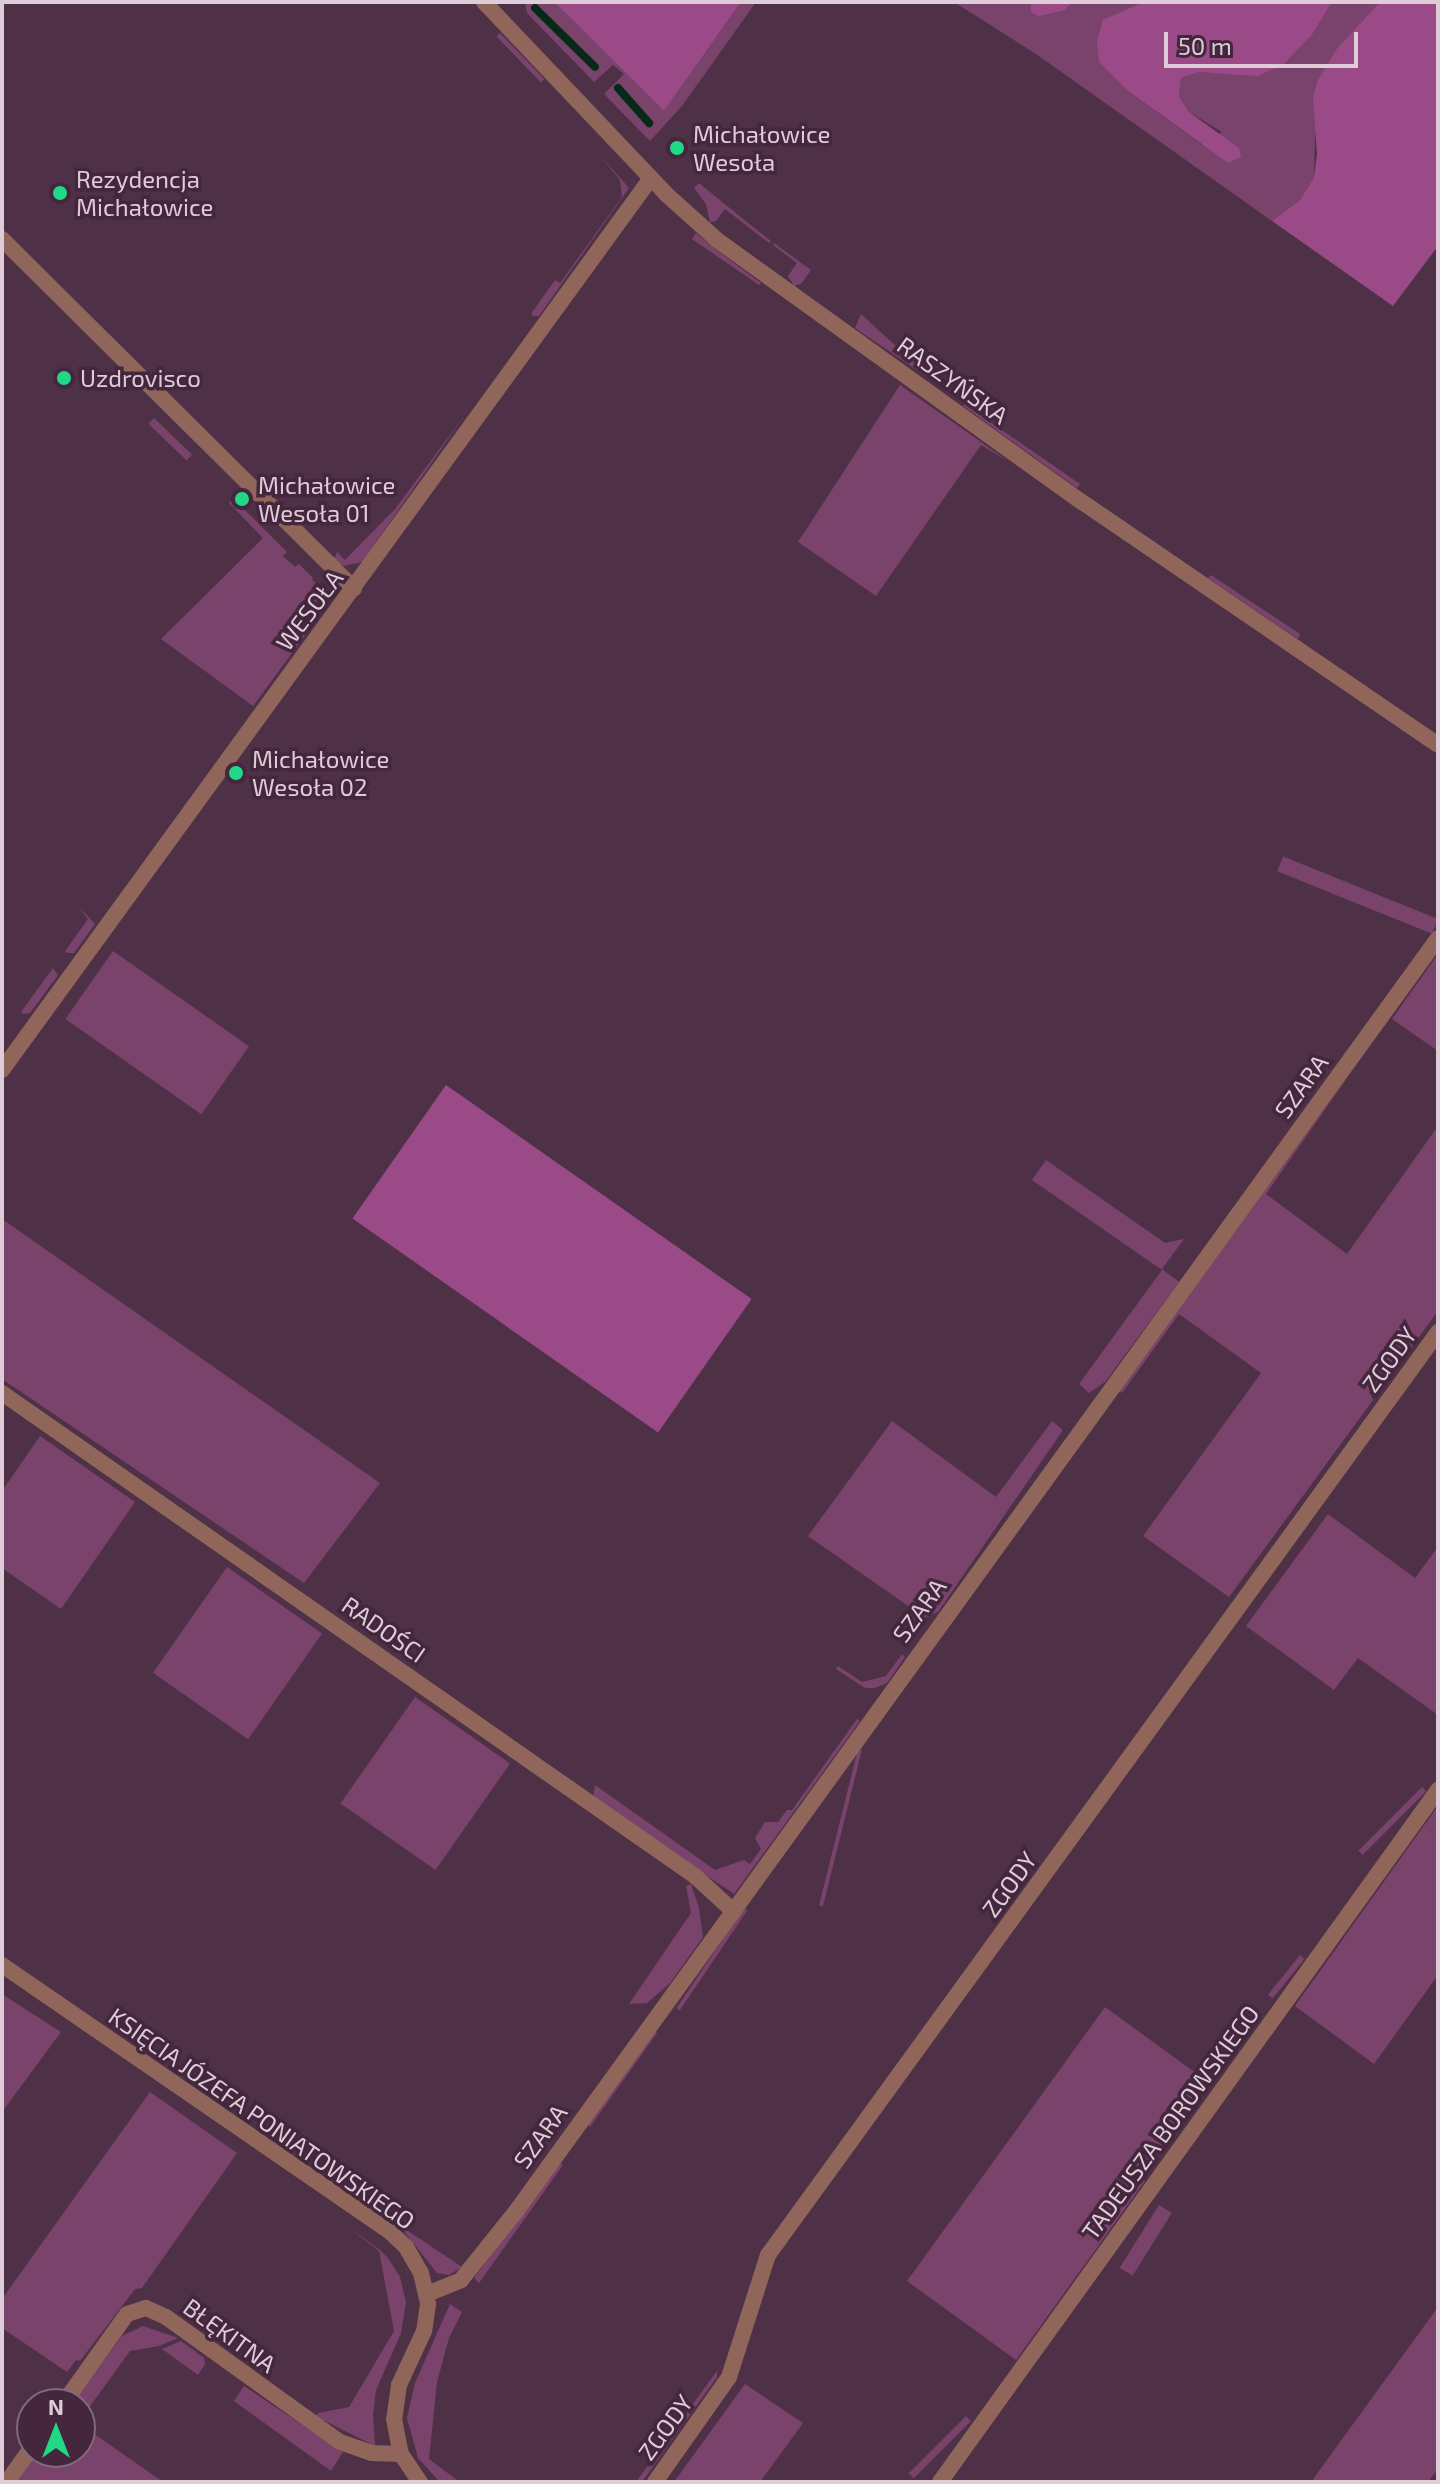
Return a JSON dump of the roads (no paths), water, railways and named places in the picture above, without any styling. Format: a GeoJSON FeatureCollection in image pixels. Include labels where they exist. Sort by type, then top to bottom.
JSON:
{"type":"FeatureCollection","features":[{"type":"Feature","properties":{"kind":"street","name":"RASZYŃSKA"},"geometry":{"type":"LineString","coordinates":[[484,2],[651,178],[730,251],[1082,502],[1438,745]]}},
{"type":"Feature","properties":{"kind":"street","name":"WESOŁA"},"geometry":{"type":"LineString","coordinates":[[2,1070],[651,178]]}},
{"type":"Feature","properties":{"kind":"street"},"geometry":{"type":"LineString","coordinates":[[2,239],[354,589]]}},
{"type":"Feature","properties":{"kind":"street","name":"SZARA"},"geometry":{"type":"LineString","coordinates":[[427,2294],[457,2283],[482,2256],[1438,938]]}},
{"type":"Feature","properties":{"kind":"street","name":"ZGODY"},"geometry":{"type":"LineString","coordinates":[[655,2482],[729,2377],[768,2255],[1438,1332]]}},
{"type":"Feature","properties":{"kind":"street","name":"RADOŚCI"},"geometry":{"type":"LineString","coordinates":[[2,1393],[695,1876],[733,1911]]}},
{"type":"Feature","properties":{"kind":"street","name":"TADEUSZA BOROWSKIEGO"},"geometry":{"type":"LineString","coordinates":[[940,2482],[1438,1790]]}},
{"type":"Feature","properties":{"kind":"street","name":"KSIĘCIA JÓZEFA PONIATOWSKIEGO"},"geometry":{"type":"LineString","coordinates":[[2,1965],[388,2230],[411,2253],[427,2294],[424,2331],[399,2385],[394,2407],[401,2454],[420,2482]]}},
{"type":"Feature","properties":{"kind":"street","name":"BŁĘKITNA"},"geometry":{"type":"LineString","coordinates":[[74,2388],[127,2314],[133,2309],[146,2308],[166,2317],[333,2438],[372,2453],[401,2454]]}},
{"type":"Feature","properties":{"kind":"waterway"},"geometry":{"type":"LineString","coordinates":[[535,8],[595,67]]}},
{"type":"Feature","properties":{"kind":"waterway"},"geometry":{"type":"LineString","coordinates":[[618,88],[649,123]]}},
{"type":"Feature","properties":{"kind":"place","name":"Michałowice Wesoła"},"geometry":{"type":"Point","coordinates":[677,148]}},
{"type":"Feature","properties":{"kind":"place","name":"Rezydencja Michałowice"},"geometry":{"type":"Point","coordinates":[60,193]}},
{"type":"Feature","properties":{"kind":"place","name":"Uzdrovisco"},"geometry":{"type":"Point","coordinates":[64,378]}},
{"type":"Feature","properties":{"kind":"place","name":"Michałowice Wesoła 01"},"geometry":{"type":"Point","coordinates":[242,499]}},
{"type":"Feature","properties":{"kind":"place","name":"Michałowice Wesoła 02"},"geometry":{"type":"Point","coordinates":[236,773]}}]}
